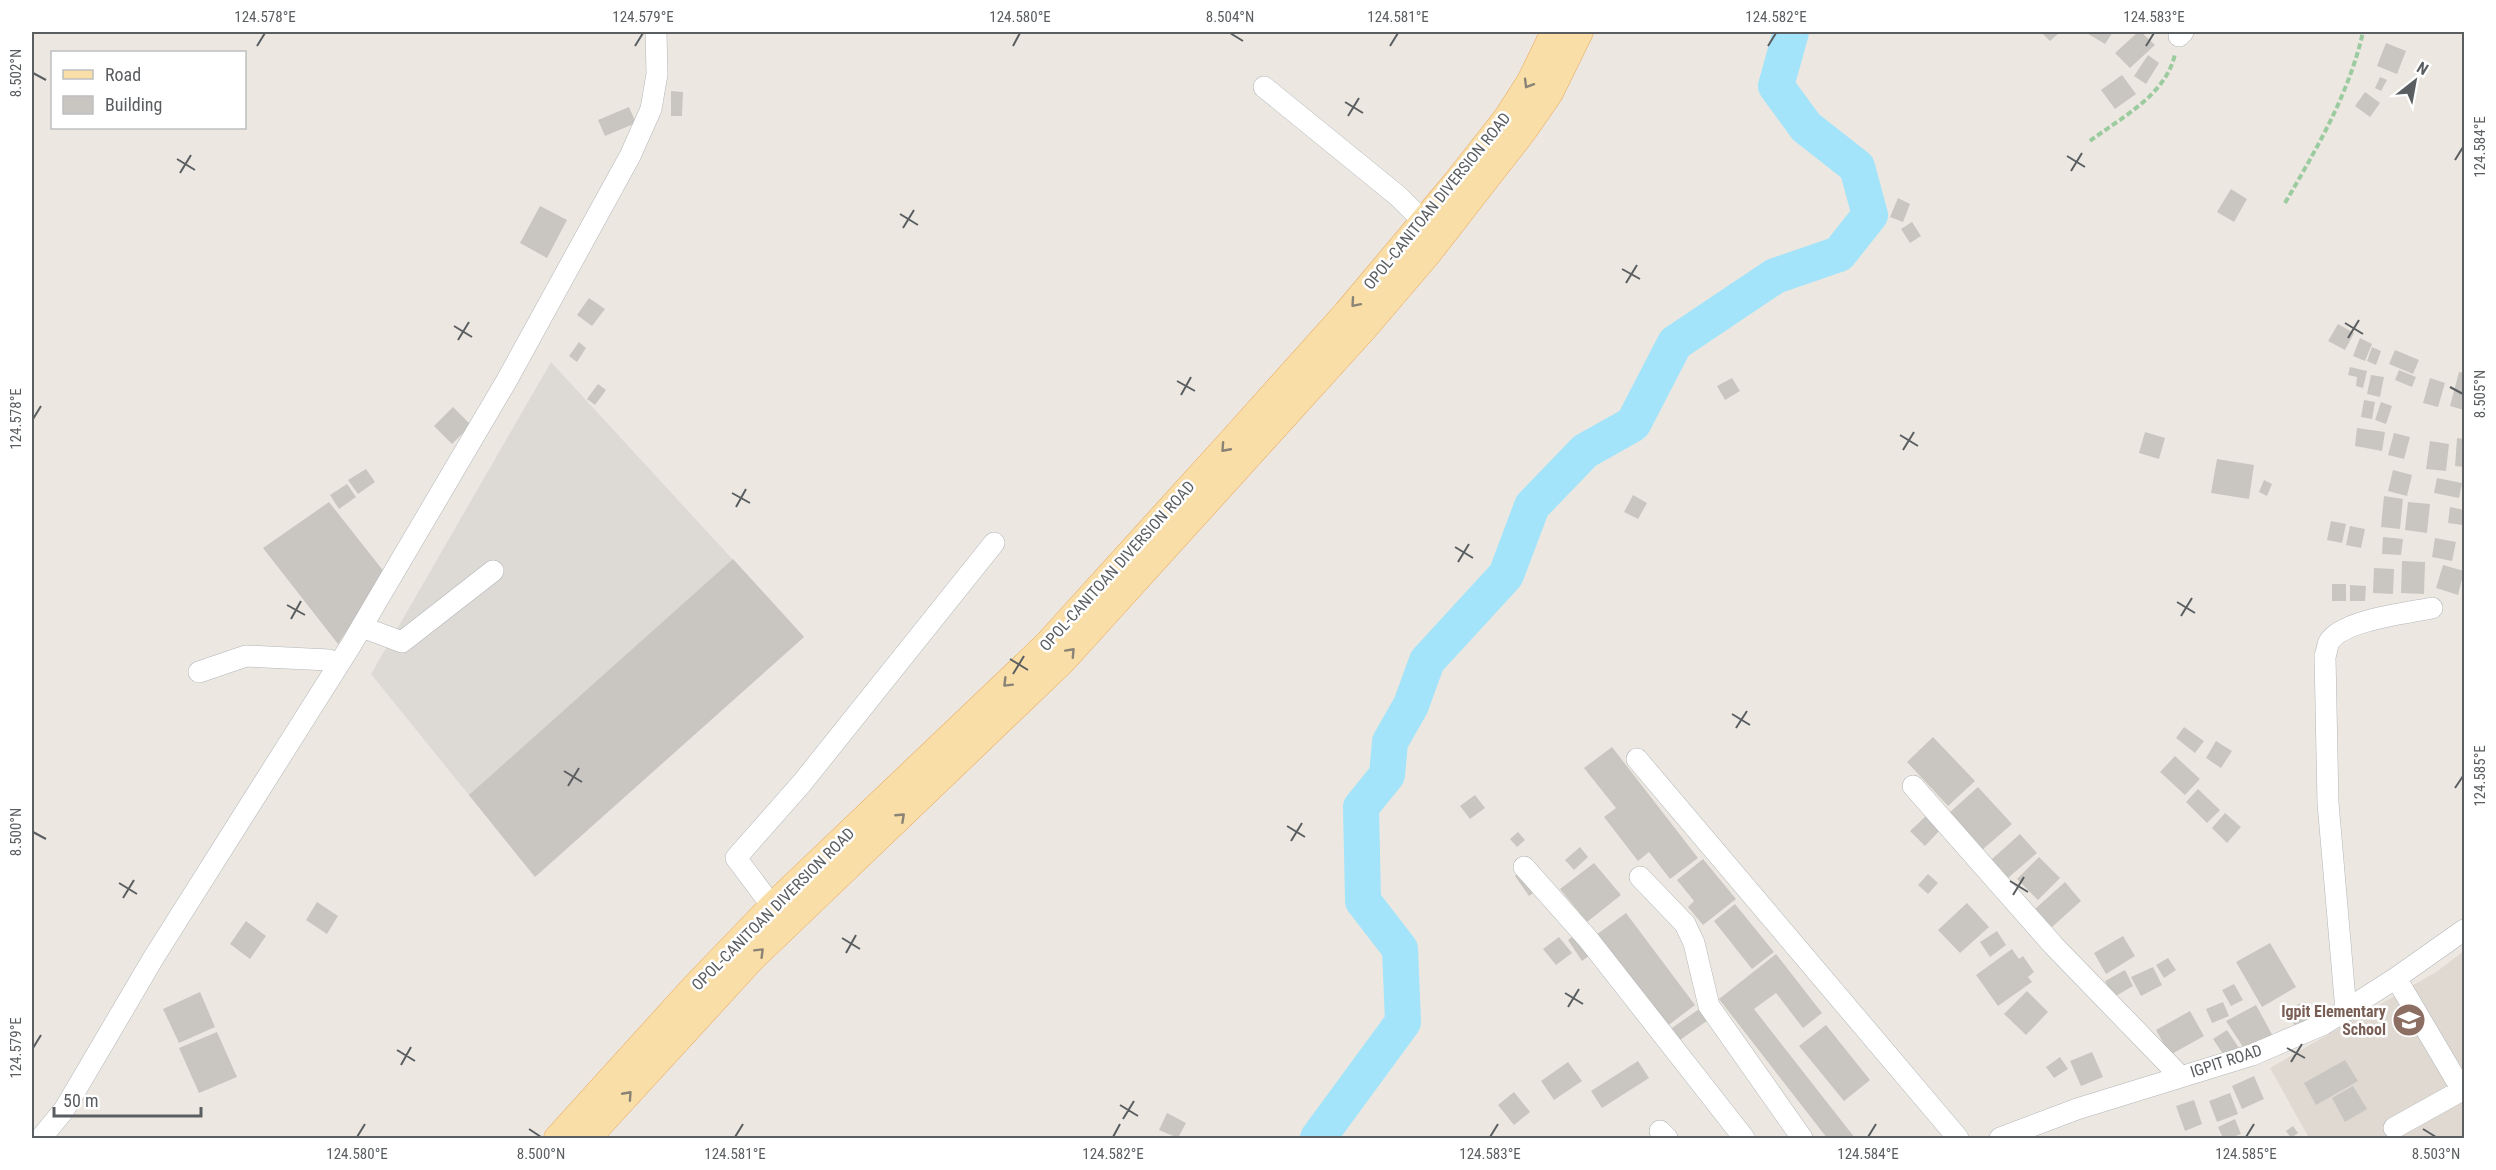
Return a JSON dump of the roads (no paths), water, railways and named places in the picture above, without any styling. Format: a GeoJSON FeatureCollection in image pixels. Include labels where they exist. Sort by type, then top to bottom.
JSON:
{"type":"FeatureCollection","features":[{"type":"Feature","properties":{"kind":"main road","name":"OPOL-CANITOAN DIVERSION ROAD"},"geometry":{"type":"LineString","coordinates":[[557,1138],[694,987],[772,906],[1046,645],[1339,321],[1424,222],[1507,117],[1530,81],[1554,32]]}},
{"type":"Feature","properties":{"kind":"main road","name":"OPOL-CANITOAN DIVERSION ROAD"},"geometry":{"type":"LineString","coordinates":[[588,1138],[753,958],[1063,661],[1364,329],[1428,255],[1523,132],[1550,93],[1580,32]]}},
{"type":"Feature","properties":{"kind":"street"},"geometry":{"type":"LineString","coordinates":[[41,1138],[64,1110],[153,957],[362,627],[507,380],[630,156],[651,109],[657,74],[657,32]]}},
{"type":"Feature","properties":{"kind":"street"},"geometry":{"type":"LineString","coordinates":[[1264,87],[1398,196],[1424,222]]}},
{"type":"Feature","properties":{"kind":"street"},"geometry":{"type":"LineString","coordinates":[[772,906],[736,858],[809,774],[994,543]]}},
{"type":"Feature","properties":{"kind":"street"},"geometry":{"type":"LineString","coordinates":[[362,627],[402,642],[493,571]]}},
{"type":"Feature","properties":{"kind":"street"},"geometry":{"type":"LineString","coordinates":[[2346,1011],[2327,782],[2325,656],[2329,642],[2341,631],[2367,622],[2432,608]]}},
{"type":"Feature","properties":{"kind":"street"},"geometry":{"type":"LineString","coordinates":[[199,672],[246,656],[329,660],[339,664]]}},
{"type":"Feature","properties":{"kind":"street"},"geometry":{"type":"LineString","coordinates":[[1637,759],[1958,1138]]}},
{"type":"Feature","properties":{"kind":"street"},"geometry":{"type":"LineString","coordinates":[[1913,786],[2054,946],[2181,1076]]}},
{"type":"Feature","properties":{"kind":"street"},"geometry":{"type":"LineString","coordinates":[[1524,867],[1588,939],[1744,1138]]}},
{"type":"Feature","properties":{"kind":"street"},"geometry":{"type":"LineString","coordinates":[[1640,877],[1685,924],[1694,943],[1709,1006],[1802,1138]]}},
{"type":"Feature","properties":{"kind":"street","name":"IGPIT ROAD"},"geometry":{"type":"LineString","coordinates":[[2004,1138],[2077,1109],[2252,1055],[2324,1024],[2396,978],[2464,930]]}},
{"type":"Feature","properties":{"kind":"street"},"geometry":{"type":"LineString","coordinates":[[2394,1128],[2463,1090],[2396,978]]}},
{"type":"Feature","properties":{"kind":"waterway"},"geometry":{"type":"LineString","coordinates":[[1318,1138],[1403,1022],[1400,949],[1363,901],[1361,807],[1387,775],[1390,742],[1411,705],[1427,661],[1506,575],[1532,506],[1585,451],[1633,424],[1675,343],[1775,276],[1839,254],[1870,215],[1857,167],[1806,127],[1776,86],[1791,32]]}},
{"type":"Feature","properties":{"kind":"place","name":"Igpit Elementary School"},"geometry":{"type":"Point","coordinates":[2409,1020]}}]}
